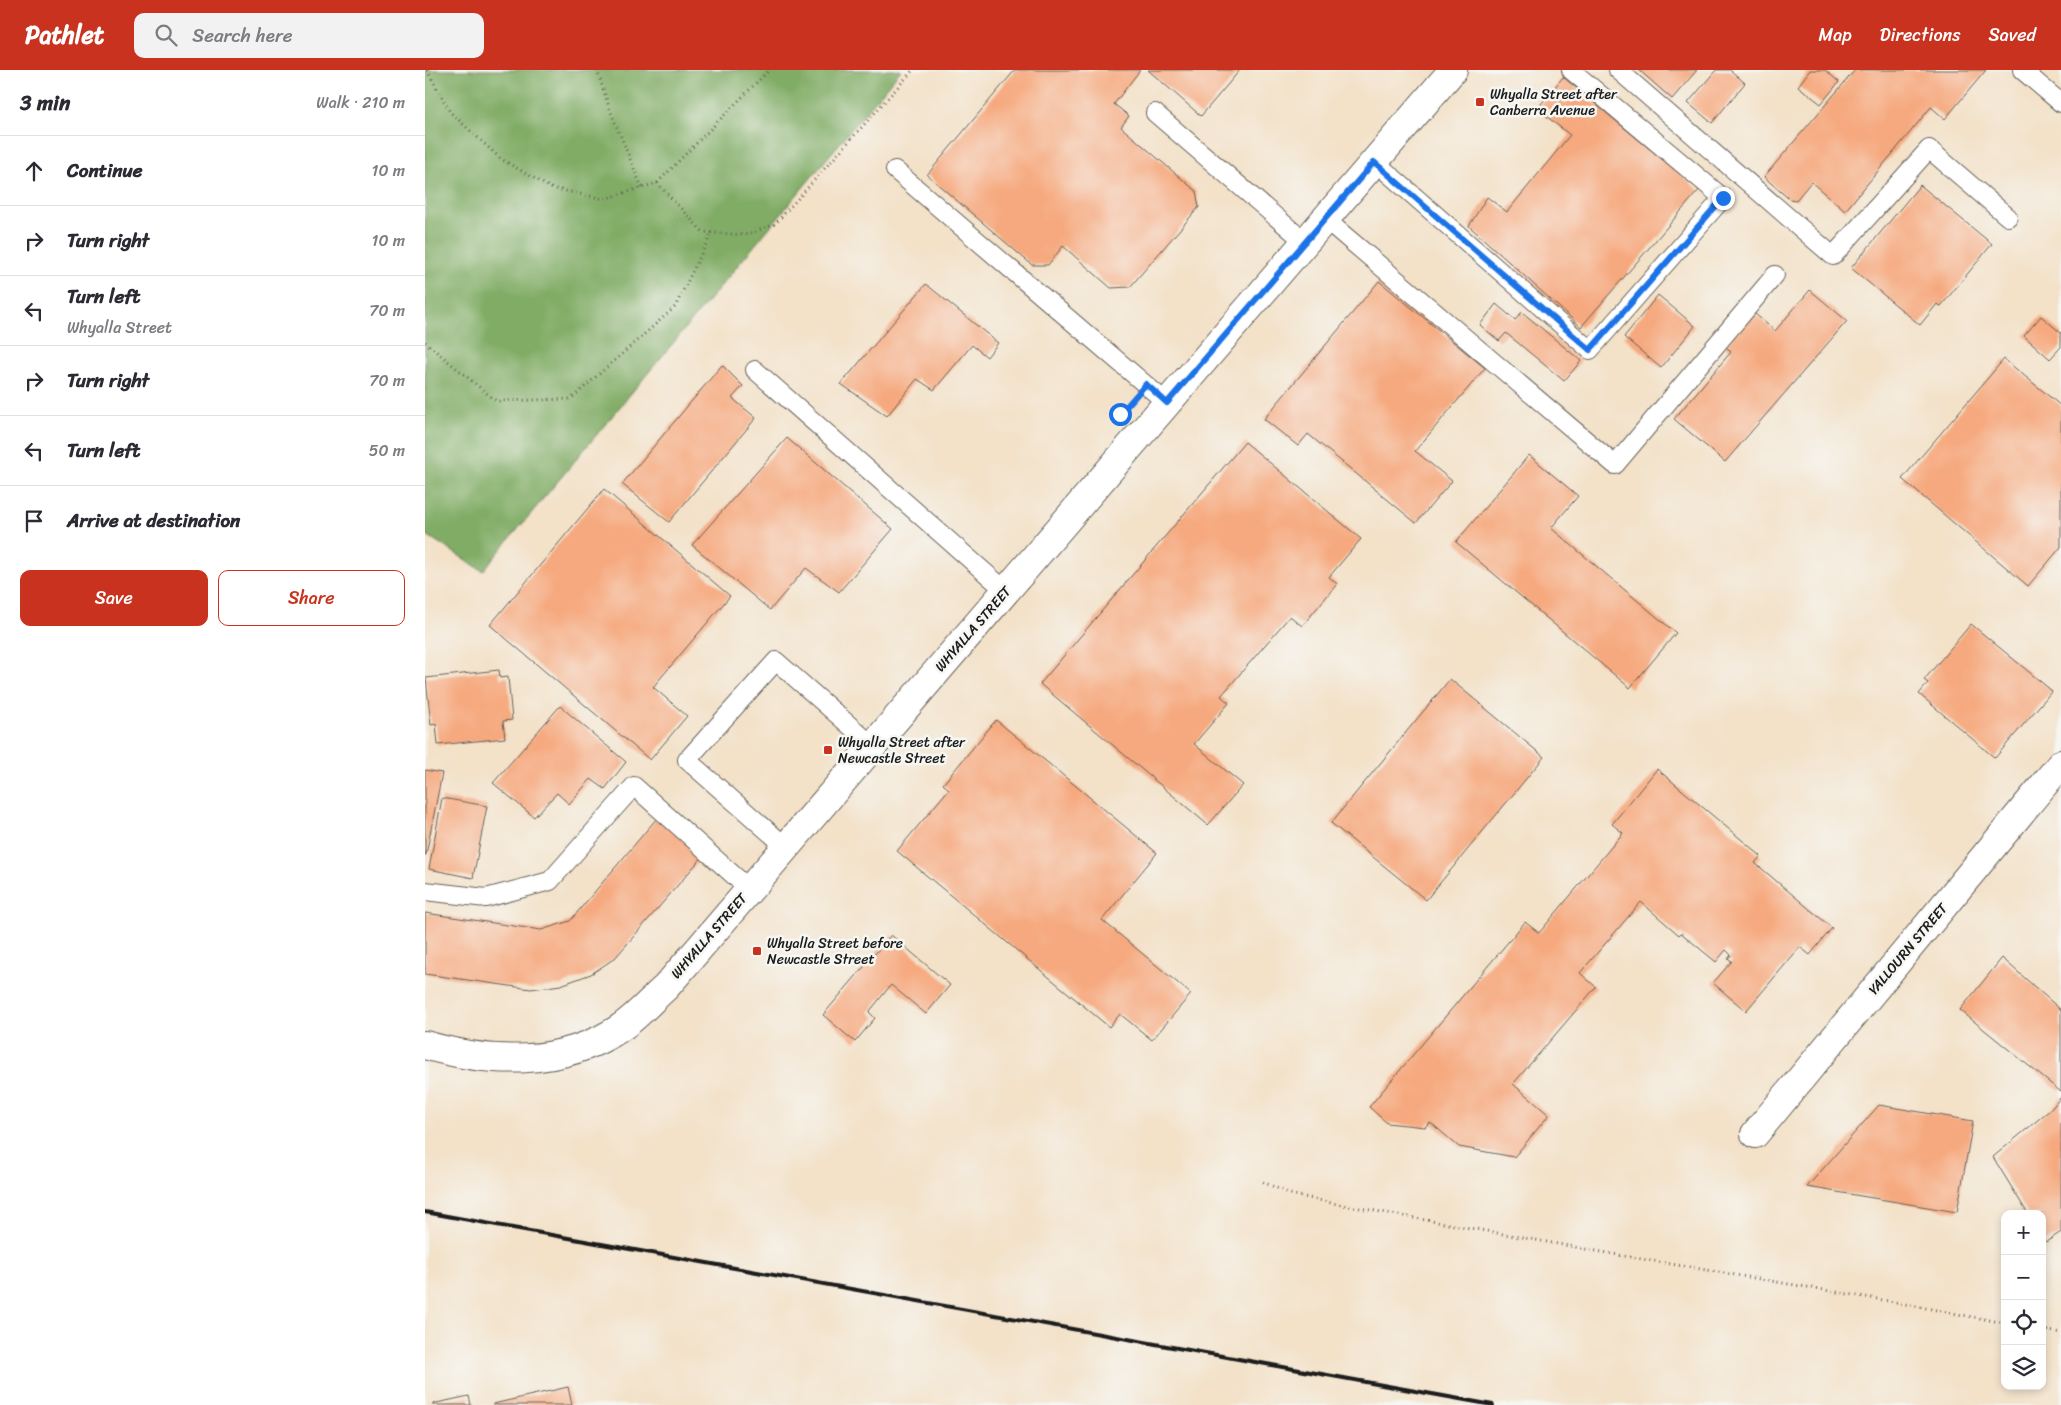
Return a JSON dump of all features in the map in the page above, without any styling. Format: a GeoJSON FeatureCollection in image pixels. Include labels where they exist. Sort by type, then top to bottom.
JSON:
{"type":"FeatureCollection","features":[{"type":"Feature","properties":{"kind":"street","name":"WHYALLA STREET"},"geometry":{"type":"LineString","coordinates":[[425,1045],[451,1052],[502,1059],[549,1056],[591,1044],[621,1028],[666,987],[1453,70]]}},
{"type":"Feature","properties":{"kind":"street","name":"YALLOURN STREET"},"geometry":{"type":"LineString","coordinates":[[1755,1134],[2061,764]]}},
{"type":"Feature","properties":{"kind":"lane"},"geometry":{"type":"LineString","coordinates":[[1374,162],[1590,350],[1723,198],[1571,70]]}},
{"type":"Feature","properties":{"kind":"lane"},"geometry":{"type":"LineString","coordinates":[[1618,70],[1833,256],[1929,149],[2008,218]]}},
{"type":"Feature","properties":{"kind":"lane"},"geometry":{"type":"LineString","coordinates":[[2022,70],[2061,103]]}},
{"type":"Feature","properties":{"kind":"lane"},"geometry":{"type":"LineString","coordinates":[[1155,113],[1305,242]]}},
{"type":"Feature","properties":{"kind":"lane"},"geometry":{"type":"LineString","coordinates":[[895,170],[1167,403]]}},
{"type":"Feature","properties":{"kind":"lane"},"geometry":{"type":"LineString","coordinates":[[1325,219],[1615,465],[1775,275]]}},
{"type":"Feature","properties":{"kind":"lane"},"geometry":{"type":"LineString","coordinates":[[755,370],[1005,591]]}},
{"type":"Feature","properties":{"kind":"lane"},"geometry":{"type":"LineString","coordinates":[[786,847],[687,760],[776,661],[873,746]]}},
{"type":"Feature","properties":{"kind":"lane"},"geometry":{"type":"LineString","coordinates":[[425,891],[486,898],[550,880],[634,786],[749,889]]}},
{"type":"Feature","properties":{"kind":"path"},"geometry":{"type":"LineString","coordinates":[[427,70],[450,112],[501,159],[551,188],[604,199],[657,183],[769,70]]}},
{"type":"Feature","properties":{"kind":"path"},"geometry":{"type":"LineString","coordinates":[[597,70],[610,110],[642,188]]}},
{"type":"Feature","properties":{"kind":"path"},"geometry":{"type":"LineString","coordinates":[[657,183],[703,232],[745,235],[775,224],[913,70]]}},
{"type":"Feature","properties":{"kind":"path"},"geometry":{"type":"LineString","coordinates":[[425,342],[497,401],[571,399],[675,307],[712,232]]}},
{"type":"Feature","properties":{"kind":"path"},"geometry":{"type":"LineString","coordinates":[[1263,1182],[1279,1190],[1313,1200],[2001,1322]]}},
{"type":"Feature","properties":{"kind":"path"},"geometry":{"type":"LineString","coordinates":[[2046,1331],[2061,1333]]}},
{"type":"Feature","properties":{"kind":"green space"},"geometry":{"type":"Polygon","coordinates":[[[425,70],[901,70],[483,571],[425,534],[425,70]]]}},
{"type":"Feature","properties":{"kind":"building"},"geometry":{"type":"Polygon","coordinates":[[[1015,70],[1140,70],[1114,104],[1129,116],[1121,127],[1196,191],[1199,207],[1130,287],[1111,288],[1063,246],[1048,265],[1032,265],[927,175],[1015,70]]]}},
{"type":"Feature","properties":{"kind":"building"},"geometry":{"type":"Polygon","coordinates":[[[1148,70],[1240,70],[1201,116],[1148,70]]]}},
{"type":"Feature","properties":{"kind":"building"},"geometry":{"type":"Polygon","coordinates":[[[1639,70],[1697,70],[1672,99],[1639,70]]]}},
{"type":"Feature","properties":{"kind":"building"},"geometry":{"type":"Polygon","coordinates":[[[1716,70],[1730,70],[1745,83],[1712,123],[1688,103],[1716,70]]]}},
{"type":"Feature","properties":{"kind":"building"},"geometry":{"type":"Polygon","coordinates":[[[1810,70],[1825,70],[1839,82],[1821,104],[1798,86],[1810,70]]]}},
{"type":"Feature","properties":{"kind":"building"},"geometry":{"type":"Polygon","coordinates":[[[1855,70],[1986,70],[1945,119],[1931,107],[1845,211],[1811,182],[1796,200],[1789,199],[1764,177],[1855,70]]]}},
{"type":"Feature","properties":{"kind":"building"},"geometry":{"type":"Polygon","coordinates":[[[1563,77],[1699,190],[1581,327],[1469,226],[1487,197],[1507,212],[1570,135],[1537,109],[1563,77]]]}},
{"type":"Feature","properties":{"kind":"building"},"geometry":{"type":"Polygon","coordinates":[[[1920,185],[1992,244],[1941,306],[1937,304],[1920,325],[1851,268],[1920,185]]]}},
{"type":"Feature","properties":{"kind":"building"},"geometry":{"type":"Polygon","coordinates":[[[1379,281],[1485,368],[1415,451],[1452,481],[1416,523],[1308,434],[1298,446],[1264,419],[1379,281]]]}},
{"type":"Feature","properties":{"kind":"building"},"geometry":{"type":"Polygon","coordinates":[[[926,284],[998,343],[987,357],[972,345],[934,390],[917,379],[887,416],[841,384],[926,284]]]}},
{"type":"Feature","properties":{"kind":"building"},"geometry":{"type":"Polygon","coordinates":[[[1810,290],[1847,321],[1725,462],[1674,419],[1731,352],[1725,346],[1754,313],[1775,331],[1810,290]]]}},
{"type":"Feature","properties":{"kind":"building"},"geometry":{"type":"Polygon","coordinates":[[[1658,295],[1695,326],[1661,368],[1624,337],[1658,295]]]}},
{"type":"Feature","properties":{"kind":"building"},"geometry":{"type":"Polygon","coordinates":[[[1496,304],[1515,320],[1522,312],[1581,361],[1564,381],[1506,333],[1499,341],[1480,325],[1496,304]]]}},
{"type":"Feature","properties":{"kind":"building"},"geometry":{"type":"Polygon","coordinates":[[[2041,316],[2061,333],[2061,347],[2050,359],[2024,336],[2041,316]]]}},
{"type":"Feature","properties":{"kind":"building"},"geometry":{"type":"Polygon","coordinates":[[[2004,359],[2061,406],[2061,547],[2028,586],[1902,479],[2004,359]]]}},
{"type":"Feature","properties":{"kind":"building"},"geometry":{"type":"Polygon","coordinates":[[[722,365],[743,386],[732,398],[756,418],[669,522],[622,484],[722,365]]]}},
{"type":"Feature","properties":{"kind":"building"},"geometry":{"type":"Polygon","coordinates":[[[787,438],[893,529],[839,592],[806,568],[770,610],[692,545],[787,438]]]}},
{"type":"Feature","properties":{"kind":"building"},"geometry":{"type":"Polygon","coordinates":[[[1245,442],[1361,539],[1329,577],[1337,584],[1302,626],[1290,616],[1221,696],[1229,703],[1194,744],[1243,785],[1208,825],[1040,684],[1245,442]]]}},
{"type":"Feature","properties":{"kind":"building"},"geometry":{"type":"Polygon","coordinates":[[[1529,455],[1578,496],[1551,528],[1676,633],[1630,688],[1456,542],[1529,455]]]}},
{"type":"Feature","properties":{"kind":"building"},"geometry":{"type":"Polygon","coordinates":[[[604,489],[730,596],[653,687],[687,716],[650,760],[490,625],[604,489]]]}},
{"type":"Feature","properties":{"kind":"building"},"geometry":{"type":"Polygon","coordinates":[[[1971,624],[2052,691],[1995,758],[1919,694],[1928,683],[1924,680],[1971,624]]]}},
{"type":"Feature","properties":{"kind":"building"},"geometry":{"type":"Polygon","coordinates":[[[499,670],[500,678],[508,677],[512,720],[503,721],[505,738],[438,745],[436,724],[431,725],[426,678],[499,670]]]}},
{"type":"Feature","properties":{"kind":"building"},"geometry":{"type":"Polygon","coordinates":[[[1450,679],[1544,757],[1426,900],[1331,823],[1450,679]]]}},
{"type":"Feature","properties":{"kind":"building"},"geometry":{"type":"Polygon","coordinates":[[[560,706],[626,762],[605,789],[591,779],[569,804],[557,793],[534,817],[493,783],[560,706]]]}},
{"type":"Feature","properties":{"kind":"building"},"geometry":{"type":"Polygon","coordinates":[[[996,720],[1157,853],[1102,920],[1191,994],[1152,1040],[1120,1014],[1109,1027],[897,851],[949,789],[943,784],[996,720]]]}},
{"type":"Feature","properties":{"kind":"building"},"geometry":{"type":"Polygon","coordinates":[[[1657,769],[1761,856],[1755,863],[1832,928],[1810,955],[1800,947],[1746,1011],[1713,983],[1732,961],[1728,959],[1731,955],[1726,950],[1716,962],[1681,933],[1679,935],[1641,902],[1580,973],[1596,987],[1513,1084],[1549,1115],[1514,1157],[1459,1147],[1430,1122],[1425,1127],[1387,1123],[1369,1107],[1525,922],[1539,933],[1623,833],[1612,824],[1657,769]]]}},
{"type":"Feature","properties":{"kind":"building"},"geometry":{"type":"Polygon","coordinates":[[[425,770],[442,773],[426,855],[425,855],[425,770]]]}},
{"type":"Feature","properties":{"kind":"building"},"geometry":{"type":"Polygon","coordinates":[[[442,798],[487,806],[473,878],[429,869],[442,798]]]}},
{"type":"Feature","properties":{"kind":"building"},"geometry":{"type":"Polygon","coordinates":[[[657,818],[703,856],[615,958],[591,974],[561,985],[531,989],[425,974],[425,913],[541,930],[570,921],[657,818]]]}},
{"type":"Feature","properties":{"kind":"building"},"geometry":{"type":"Polygon","coordinates":[[[891,935],[950,985],[926,1014],[891,985],[869,1012],[875,1018],[855,1042],[823,1015],[891,935]]]}},
{"type":"Feature","properties":{"kind":"building"},"geometry":{"type":"Polygon","coordinates":[[[2002,958],[2061,1010],[2061,1092],[1960,1010],[2002,958]]]}},
{"type":"Feature","properties":{"kind":"building"},"geometry":{"type":"Polygon","coordinates":[[[2061,1097],[2061,1232],[2046,1242],[2046,1210],[2026,1210],[1993,1157],[2051,1109],[2061,1097]]]}},
{"type":"Feature","properties":{"kind":"building"},"geometry":{"type":"Polygon","coordinates":[[[1879,1105],[1973,1121],[1957,1212],[1807,1187],[1879,1105]]]}},
{"type":"Feature","properties":{"kind":"building"},"geometry":{"type":"Polygon","coordinates":[[[568,1387],[572,1405],[493,1405],[493,1404],[568,1387]]]}},
{"type":"Feature","properties":{"kind":"building"},"geometry":{"type":"Polygon","coordinates":[[[469,1396],[471,1405],[432,1405],[432,1404],[469,1396]]]}},
{"type":"Feature","properties":{"kind":"railway"},"geometry":{"type":"LineString","coordinates":[[425,1212],[1493,1405]]}},
{"type":"Feature","properties":{"kind":"place","name":"Whyalla Street after Canberra Avenue"},"geometry":{"type":"Point","coordinates":[1480,102]}},
{"type":"Feature","properties":{"kind":"place","name":"Whyalla Street after Newcastle Street"},"geometry":{"type":"Point","coordinates":[828,750]}},
{"type":"Feature","properties":{"kind":"place","name":"Whyalla Street before Newcastle Street"},"geometry":{"type":"Point","coordinates":[757,951]}},
{"type":"Feature","properties":{"kind":"route"},"geometry":{"type":"LineString","coordinates":[[1120,414],[1146,384],[1167,403],[1374,162],[1590,350],[1723,198]]}}]}
